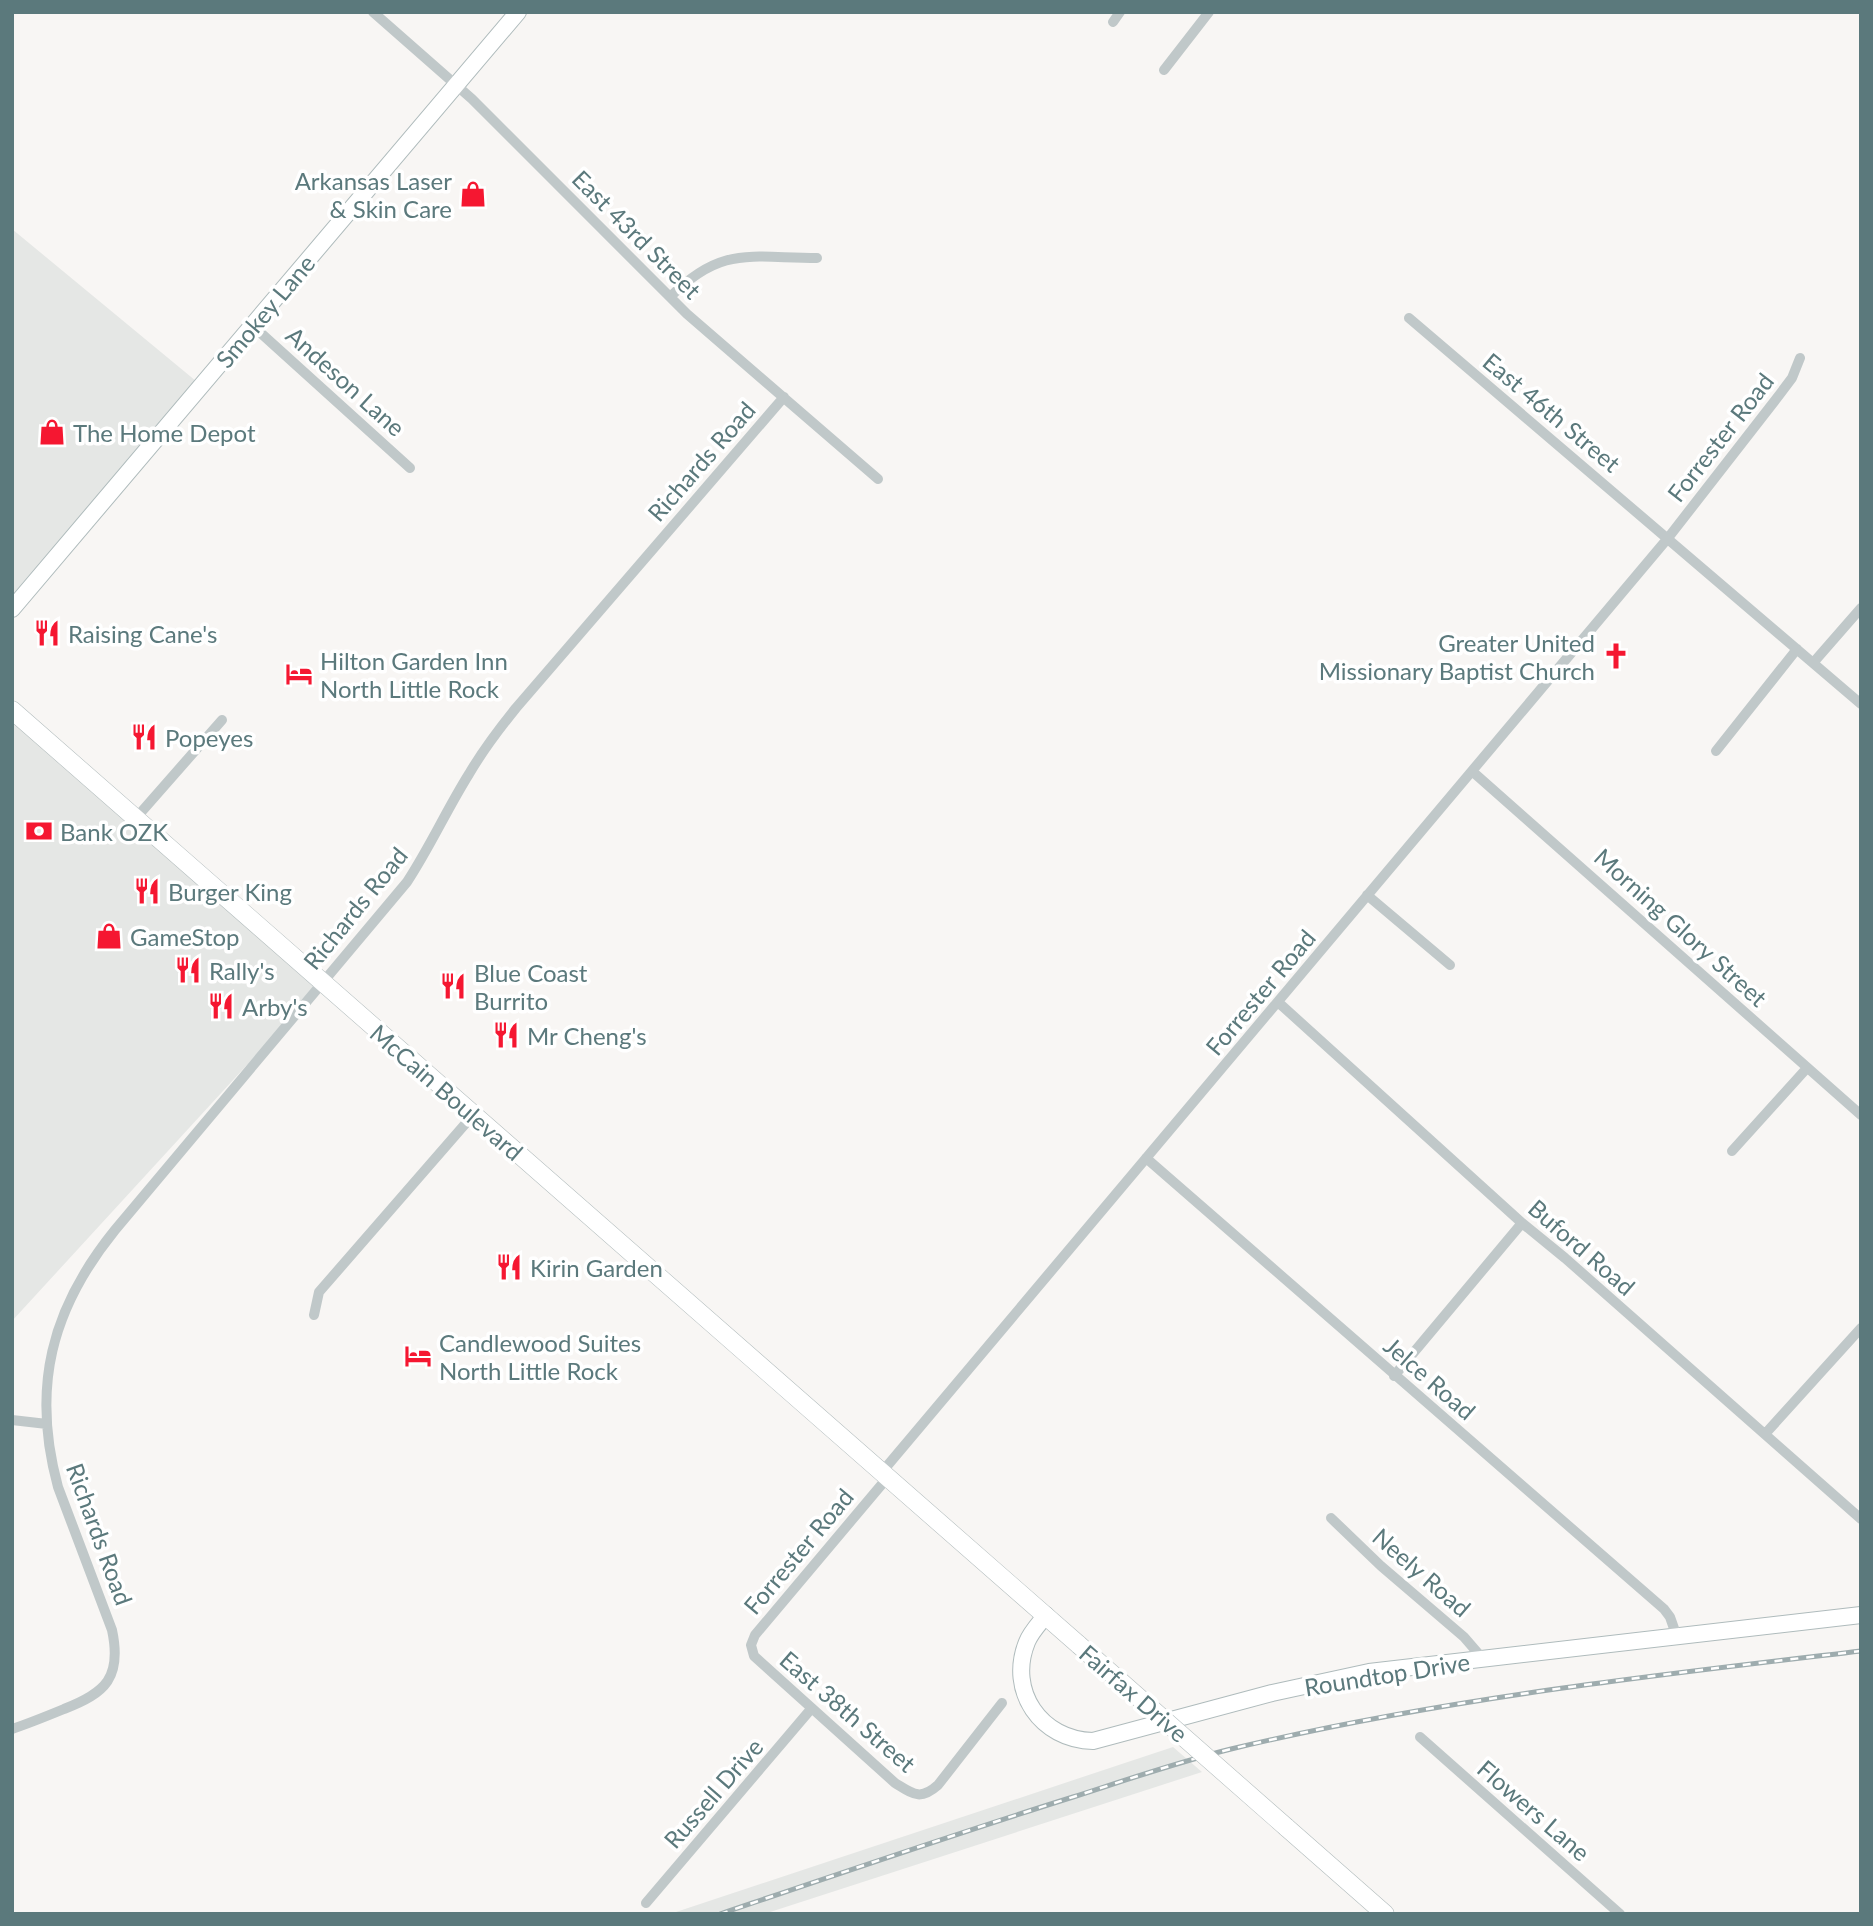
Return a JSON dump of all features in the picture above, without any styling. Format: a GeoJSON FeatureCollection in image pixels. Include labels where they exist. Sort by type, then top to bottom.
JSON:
{"type":"FeatureCollection","features":[{"type":"Feature","properties":{"kind":"main road","name":"McCain Boulevard"},"geometry":{"type":"LineString","coordinates":[[12,710],[885,1475]]}},
{"type":"Feature","properties":{"kind":"main road","name":"Fairfax Drive"},"geometry":{"type":"LineString","coordinates":[[885,1475],[1385,1914]]}},
{"type":"Feature","properties":{"kind":"street","name":"East 43rd Street"},"geometry":{"type":"LineString","coordinates":[[373,12],[456,85],[670,297],[878,479]]}},
{"type":"Feature","properties":{"kind":"street","name":"Smokey Lane"},"geometry":{"type":"LineString","coordinates":[[12,610],[518,12]]}},
{"type":"Feature","properties":{"kind":"street"},"geometry":{"type":"LineString","coordinates":[[1112,22],[1120,12]]}},
{"type":"Feature","properties":{"kind":"street"},"geometry":{"type":"LineString","coordinates":[[1164,71],[1209,12]]}},
{"type":"Feature","properties":{"kind":"street"},"geometry":{"type":"LineString","coordinates":[[670,297],[695,274],[716,262],[748,256],[817,258]]}},
{"type":"Feature","properties":{"kind":"street","name":"East 46th Street"},"geometry":{"type":"LineString","coordinates":[[1409,318],[1668,538]]}},
{"type":"Feature","properties":{"kind":"street","name":"Andeson Lane"},"geometry":{"type":"LineString","coordinates":[[253,327],[410,468]]}},
{"type":"Feature","properties":{"kind":"street","name":"Forrester Road"},"geometry":{"type":"LineString","coordinates":[[754,1656],[751,1645],[755,1634],[1146,1158],[1668,538],[1792,378],[1800,358]]}},
{"type":"Feature","properties":{"kind":"street","name":"Richards Road"},"geometry":{"type":"LineString","coordinates":[[12,1729],[92,1698],[110,1678],[116,1654],[112,1630],[58,1487],[52,1465],[47,1424],[47,1388],[52,1350],[65,1310],[80,1278],[93,1256],[407,882],[426,853],[468,774],[498,730],[784,397]]}},
{"type":"Feature","properties":{"kind":"street","name":"Forrester Road"},"geometry":{"type":"LineString","coordinates":[[1668,538],[1797,649]]}},
{"type":"Feature","properties":{"kind":"street"},"geometry":{"type":"LineString","coordinates":[[1813,663],[1861,608]]}},
{"type":"Feature","properties":{"kind":"street"},"geometry":{"type":"LineString","coordinates":[[1716,751],[1797,649],[1861,704]]}},
{"type":"Feature","properties":{"kind":"street"},"geometry":{"type":"LineString","coordinates":[[136,818],[222,720]]}},
{"type":"Feature","properties":{"kind":"street","name":"Morning Glory Street"},"geometry":{"type":"LineString","coordinates":[[1473,772],[1861,1115]]}},
{"type":"Feature","properties":{"kind":"street"},"geometry":{"type":"LineString","coordinates":[[1367,895],[1450,965]]}},
{"type":"Feature","properties":{"kind":"street","name":"Buford Road"},"geometry":{"type":"LineString","coordinates":[[1279,1003],[1522,1223],[1861,1520]]}},
{"type":"Feature","properties":{"kind":"street"},"geometry":{"type":"LineString","coordinates":[[1732,1151],[1807,1068]]}},
{"type":"Feature","properties":{"kind":"street"},"geometry":{"type":"LineString","coordinates":[[314,1315],[319,1292],[473,1115]]}},
{"type":"Feature","properties":{"kind":"street","name":"Jelce Road"},"geometry":{"type":"LineString","coordinates":[[1146,1158],[1664,1609],[1677,1637]]}},
{"type":"Feature","properties":{"kind":"street"},"geometry":{"type":"LineString","coordinates":[[1394,1376],[1522,1223]]}},
{"type":"Feature","properties":{"kind":"street"},"geometry":{"type":"LineString","coordinates":[[1765,1434],[1861,1328]]}},
{"type":"Feature","properties":{"kind":"street"},"geometry":{"type":"LineString","coordinates":[[12,1420],[47,1424]]}},
{"type":"Feature","properties":{"kind":"street","name":"Neely Road"},"geometry":{"type":"LineString","coordinates":[[1331,1518],[1381,1566],[1464,1637],[1483,1660]]}},
{"type":"Feature","properties":{"kind":"street","name":"Roundtop Drive"},"geometry":{"type":"LineString","coordinates":[[1046,1615],[1030,1634],[1024,1651],[1021,1675],[1024,1695],[1034,1713],[1051,1729],[1065,1737],[1088,1741],[1104,1740],[1272,1693],[1357,1675],[1861,1615]]}},
{"type":"Feature","properties":{"kind":"street","name":"East 38th Street"},"geometry":{"type":"LineString","coordinates":[[754,1656],[895,1783],[916,1795],[926,1794],[938,1785],[1002,1703]]}},
{"type":"Feature","properties":{"kind":"street","name":"Russell Drive"},"geometry":{"type":"LineString","coordinates":[[646,1903],[811,1709]]}},
{"type":"Feature","properties":{"kind":"street","name":"Flowers Lane"},"geometry":{"type":"LineString","coordinates":[[1420,1737],[1620,1914]]}},
{"type":"Feature","properties":{"kind":"shaded area"},"geometry":{"type":"Polygon","coordinates":[[[12,229],[202,386],[12,610],[12,229]]]}},
{"type":"Feature","properties":{"kind":"shaded area"},"geometry":{"type":"Polygon","coordinates":[[[12,710],[323,982],[12,1321],[12,710]]]}},
{"type":"Feature","properties":{"kind":"shaded area"},"geometry":{"type":"Polygon","coordinates":[[[1173,1747],[1202,1772],[764,1914],[670,1914],[1173,1747]]]}},
{"type":"Feature","properties":{"kind":"railway"},"geometry":{"type":"LineString","coordinates":[[720,1914],[1172,1765],[1309,1731],[1545,1691],[1861,1651]]}},
{"type":"Feature","properties":{"kind":"place","name":"Arkansas Laser & Skin Care"},"geometry":{"type":"Point","coordinates":[473,194]}},
{"type":"Feature","properties":{"kind":"place","name":"The Home Depot"},"geometry":{"type":"Point","coordinates":[52,432]}},
{"type":"Feature","properties":{"kind":"place","name":"Raising Cane's"},"geometry":{"type":"Point","coordinates":[47,633]}},
{"type":"Feature","properties":{"kind":"place","name":"Greater United Missionary Baptist Church"},"geometry":{"type":"Point","coordinates":[1616,656]}},
{"type":"Feature","properties":{"kind":"place","name":"Hilton Garden Inn North Little Rock"},"geometry":{"type":"Point","coordinates":[299,674]}},
{"type":"Feature","properties":{"kind":"place","name":"Popeyes"},"geometry":{"type":"Point","coordinates":[144,737]}},
{"type":"Feature","properties":{"kind":"place","name":"Bank OZK"},"geometry":{"type":"Point","coordinates":[39,831]}},
{"type":"Feature","properties":{"kind":"place","name":"Burger King"},"geometry":{"type":"Point","coordinates":[147,891]}},
{"type":"Feature","properties":{"kind":"place","name":"GameStop"},"geometry":{"type":"Point","coordinates":[109,936]}},
{"type":"Feature","properties":{"kind":"place","name":"Rally's"},"geometry":{"type":"Point","coordinates":[188,970]}},
{"type":"Feature","properties":{"kind":"place","name":"Blue Coast Burrito"},"geometry":{"type":"Point","coordinates":[453,986]}},
{"type":"Feature","properties":{"kind":"place","name":"Arby's"},"geometry":{"type":"Point","coordinates":[221,1006]}},
{"type":"Feature","properties":{"kind":"place","name":"Mr Cheng's"},"geometry":{"type":"Point","coordinates":[506,1035]}},
{"type":"Feature","properties":{"kind":"place","name":"Kirin Garden"},"geometry":{"type":"Point","coordinates":[509,1267]}},
{"type":"Feature","properties":{"kind":"place","name":"Candlewood Suites North Little Rock"},"geometry":{"type":"Point","coordinates":[418,1356]}}]}
